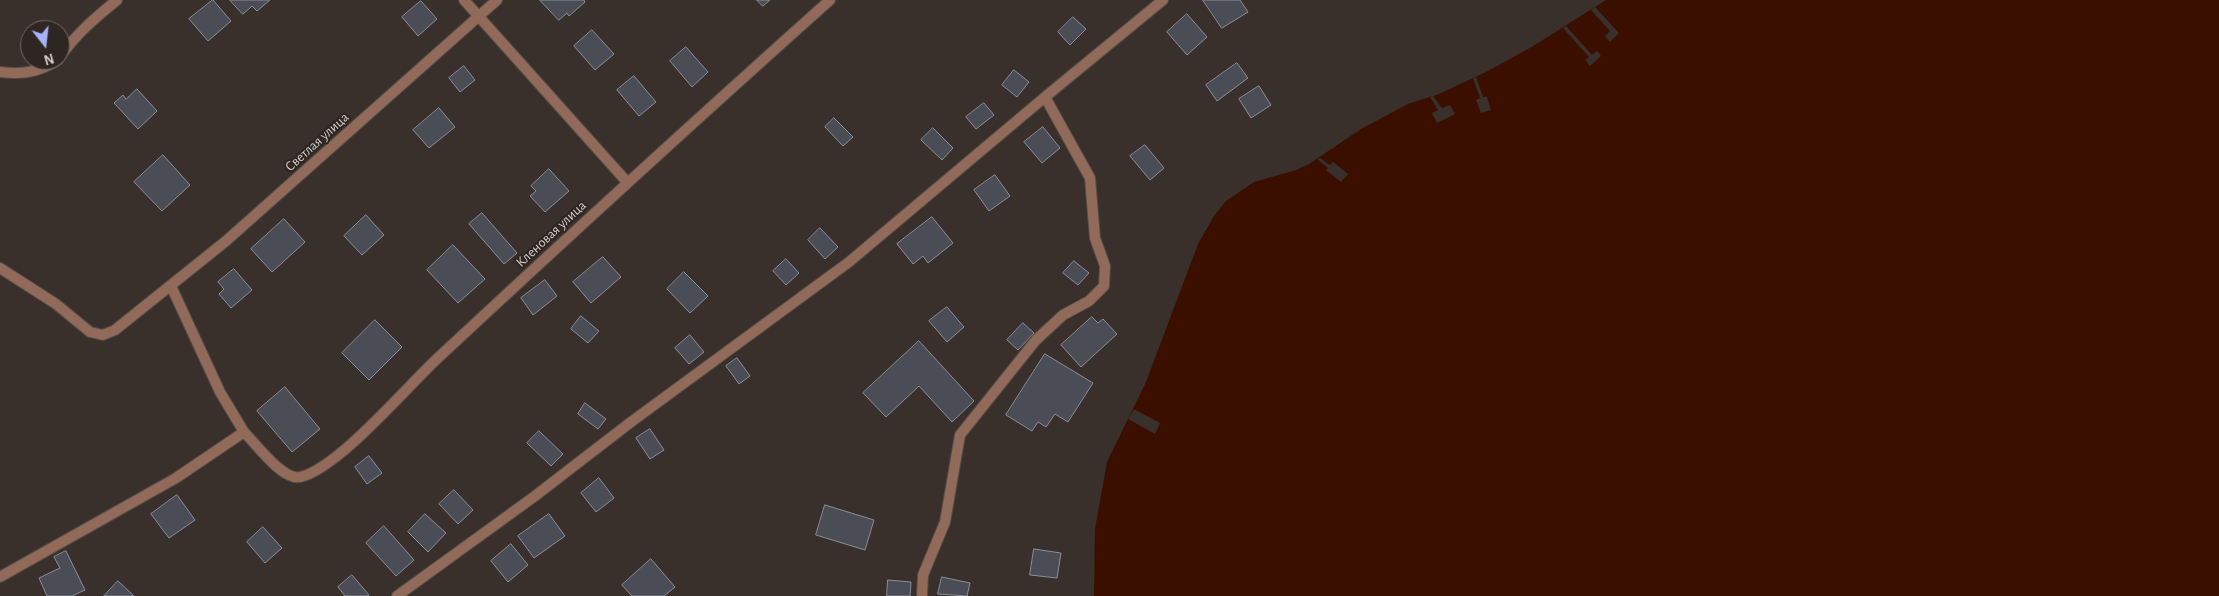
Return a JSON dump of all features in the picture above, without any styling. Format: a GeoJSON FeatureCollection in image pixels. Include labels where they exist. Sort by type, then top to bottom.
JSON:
{"type":"FeatureCollection","features":[{"type":"Feature","properties":{"kind":"street"},"geometry":{"type":"LineString","coordinates":[[70,42],[117,0]]}},
{"type":"Feature","properties":{"kind":"street"},"geometry":{"type":"LineString","coordinates":[[464,0],[627,182]]}},
{"type":"Feature","properties":{"kind":"street","name":"Светлая улица"},"geometry":{"type":"LineString","coordinates":[[0,268],[56,304],[90,332],[104,335],[116,330],[226,241],[497,0]]}},
{"type":"Feature","properties":{"kind":"street","name":"Кленовая улица"},"geometry":{"type":"LineString","coordinates":[[244,432],[287,476],[299,478],[311,473],[341,453],[425,370],[627,182],[830,0]]}},
{"type":"Feature","properties":{"kind":"street"},"geometry":{"type":"LineString","coordinates":[[397,596],[535,496],[630,422],[849,262],[1045,96],[1163,0]]}},
{"type":"Feature","properties":{"kind":"street"},"geometry":{"type":"LineString","coordinates":[[0,72],[29,73],[39,70]]}},
{"type":"Feature","properties":{"kind":"street"},"geometry":{"type":"LineString","coordinates":[[922,596],[924,575],[945,522],[960,434],[1036,340],[1063,315],[1089,301],[1104,286],[1105,266],[1095,238],[1090,178],[1045,96]]}},
{"type":"Feature","properties":{"kind":"street"},"geometry":{"type":"LineString","coordinates":[[0,577],[176,478],[244,432],[220,392],[171,286]]}},
{"type":"Feature","properties":{"kind":"shaded area"},"geometry":{"type":"Polygon","coordinates":[[[1606,0],[2219,0],[2219,596],[1094,596],[1095,529],[1107,462],[1146,382],[1198,244],[1214,216],[1226,201],[1254,182],[1296,170],[1309,164],[1361,129],[1408,104],[1439,94],[1488,71],[1535,45],[1606,0]]]}},
{"type":"Feature","properties":{"kind":"pier"},"geometry":{"type":"Polygon","coordinates":[[[1595,7],[1619,33],[1610,42],[1605,36],[1610,31],[1591,10],[1595,7]]]}},
{"type":"Feature","properties":{"kind":"pier"},"geometry":{"type":"Polygon","coordinates":[[[1566,26],[1592,55],[1597,51],[1601,56],[1590,66],[1585,60],[1589,57],[1563,28],[1566,26]]]}},
{"type":"Feature","properties":{"kind":"pier"},"geometry":{"type":"Polygon","coordinates":[[[1476,77],[1483,97],[1487,97],[1491,110],[1481,113],[1476,100],[1480,98],[1473,78],[1476,77]]]}},
{"type":"Feature","properties":{"kind":"pier"},"geometry":{"type":"Polygon","coordinates":[[[1433,96],[1442,108],[1450,105],[1455,114],[1437,123],[1432,113],[1438,110],[1430,97],[1433,96]]]}},
{"type":"Feature","properties":{"kind":"pier"},"geometry":{"type":"Polygon","coordinates":[[[1320,158],[1330,165],[1333,162],[1348,174],[1341,182],[1326,170],[1328,168],[1317,159],[1320,158]]]}},
{"type":"Feature","properties":{"kind":"pier"},"geometry":{"type":"Polygon","coordinates":[[[1134,409],[1160,423],[1155,434],[1128,419],[1134,409]]]}},
{"type":"Feature","properties":{"kind":"building"},"geometry":{"type":"Polygon","coordinates":[[[213,0],[231,21],[208,41],[189,19],[213,0]]]}},
{"type":"Feature","properties":{"kind":"building"},"geometry":{"type":"Polygon","coordinates":[[[230,0],[270,0],[257,11],[252,6],[243,14],[230,0]]]}},
{"type":"Feature","properties":{"kind":"building"},"geometry":{"type":"Polygon","coordinates":[[[540,0],[584,0],[585,2],[569,16],[567,13],[559,20],[540,0]]]}},
{"type":"Feature","properties":{"kind":"building"},"geometry":{"type":"Polygon","coordinates":[[[757,0],[770,0],[763,6],[757,0]]]}},
{"type":"Feature","properties":{"kind":"building"},"geometry":{"type":"Polygon","coordinates":[[[1203,0],[1240,0],[1248,12],[1222,28],[1203,0]]]}},
{"type":"Feature","properties":{"kind":"building"},"geometry":{"type":"Polygon","coordinates":[[[421,1],[437,19],[418,36],[402,17],[421,1]]]}},
{"type":"Feature","properties":{"kind":"building"},"geometry":{"type":"Polygon","coordinates":[[[1187,14],[1207,37],[1187,55],[1167,32],[1187,14]]]}},
{"type":"Feature","properties":{"kind":"building"},"geometry":{"type":"Polygon","coordinates":[[[1073,17],[1086,29],[1070,45],[1058,32],[1073,17]]]}},
{"type":"Feature","properties":{"kind":"building"},"geometry":{"type":"Polygon","coordinates":[[[592,30],[614,54],[595,70],[574,46],[592,30]]]}},
{"type":"Feature","properties":{"kind":"building"},"geometry":{"type":"Polygon","coordinates":[[[686,47],[708,72],[692,87],[670,61],[686,47]]]}},
{"type":"Feature","properties":{"kind":"building"},"geometry":{"type":"Polygon","coordinates":[[[1237,63],[1248,78],[1217,101],[1206,85],[1237,63]]]}},
{"type":"Feature","properties":{"kind":"building"},"geometry":{"type":"Polygon","coordinates":[[[464,66],[475,80],[460,92],[449,78],[464,66]]]}},
{"type":"Feature","properties":{"kind":"building"},"geometry":{"type":"Polygon","coordinates":[[[1014,70],[1029,82],[1017,97],[1002,85],[1014,70]]]}},
{"type":"Feature","properties":{"kind":"building"},"geometry":{"type":"Polygon","coordinates":[[[634,76],[656,102],[639,116],[617,90],[634,76]]]}},
{"type":"Feature","properties":{"kind":"building"},"geometry":{"type":"Polygon","coordinates":[[[1259,86],[1271,105],[1251,118],[1239,99],[1259,86]]]}},
{"type":"Feature","properties":{"kind":"building"},"geometry":{"type":"Polygon","coordinates":[[[137,89],[157,111],[138,129],[114,103],[123,95],[126,99],[137,89]]]}},
{"type":"Feature","properties":{"kind":"building"},"geometry":{"type":"Polygon","coordinates":[[[984,103],[994,115],[976,129],[966,117],[984,103]]]}},
{"type":"Feature","properties":{"kind":"building"},"geometry":{"type":"Polygon","coordinates":[[[439,108],[455,127],[429,148],[413,130],[439,108]]]}},
{"type":"Feature","properties":{"kind":"building"},"geometry":{"type":"Polygon","coordinates":[[[834,118],[853,137],[843,146],[825,127],[834,118]]]}},
{"type":"Feature","properties":{"kind":"building"},"geometry":{"type":"Polygon","coordinates":[[[1043,127],[1060,148],[1042,163],[1024,142],[1043,127]]]}},
{"type":"Feature","properties":{"kind":"building"},"geometry":{"type":"Polygon","coordinates":[[[933,128],[953,148],[942,160],[921,140],[933,128]]]}},
{"type":"Feature","properties":{"kind":"building"},"geometry":{"type":"Polygon","coordinates":[[[1145,145],[1164,168],[1150,180],[1130,156],[1145,145]]]}},
{"type":"Feature","properties":{"kind":"building"},"geometry":{"type":"Polygon","coordinates":[[[163,155],[190,185],[162,211],[134,182],[163,155]]]}},
{"type":"Feature","properties":{"kind":"building"},"geometry":{"type":"Polygon","coordinates":[[[549,169],[569,191],[545,212],[530,196],[536,191],[531,186],[549,169]]]}},
{"type":"Feature","properties":{"kind":"building"},"geometry":{"type":"Polygon","coordinates":[[[995,175],[1010,196],[989,211],[974,190],[995,175]]]}},
{"type":"Feature","properties":{"kind":"building"},"geometry":{"type":"Polygon","coordinates":[[[482,213],[517,253],[504,264],[469,224],[482,213]]]}},
{"type":"Feature","properties":{"kind":"building"},"geometry":{"type":"Polygon","coordinates":[[[366,215],[384,235],[362,255],[344,236],[366,215]]]}},
{"type":"Feature","properties":{"kind":"building"},"geometry":{"type":"Polygon","coordinates":[[[932,217],[953,243],[928,263],[923,256],[913,264],[897,244],[932,217]]]}},
{"type":"Feature","properties":{"kind":"building"},"geometry":{"type":"Polygon","coordinates":[[[284,219],[305,242],[272,272],[251,249],[284,219]]]}},
{"type":"Feature","properties":{"kind":"building"},"geometry":{"type":"Polygon","coordinates":[[[820,228],[838,247],[825,259],[808,240],[820,228]]]}},
{"type":"Feature","properties":{"kind":"building"},"geometry":{"type":"Polygon","coordinates":[[[453,245],[485,279],[458,303],[427,270],[453,245]]]}},
{"type":"Feature","properties":{"kind":"building"},"geometry":{"type":"Polygon","coordinates":[[[603,257],[621,277],[591,303],[573,282],[603,257]]]}},
{"type":"Feature","properties":{"kind":"building"},"geometry":{"type":"Polygon","coordinates":[[[786,259],[799,273],[786,285],[773,271],[786,259]]]}},
{"type":"Feature","properties":{"kind":"building"},"geometry":{"type":"Polygon","coordinates":[[[1074,261],[1089,273],[1078,285],[1063,273],[1074,261]]]}},
{"type":"Feature","properties":{"kind":"building"},"geometry":{"type":"Polygon","coordinates":[[[234,269],[252,290],[231,308],[219,294],[224,289],[218,282],[234,269]]]}},
{"type":"Feature","properties":{"kind":"building"},"geometry":{"type":"Polygon","coordinates":[[[684,272],[708,296],[690,313],[667,289],[684,272]]]}},
{"type":"Feature","properties":{"kind":"building"},"geometry":{"type":"Polygon","coordinates":[[[545,280],[557,296],[533,315],[521,298],[545,280]]]}},
{"type":"Feature","properties":{"kind":"building"},"geometry":{"type":"Polygon","coordinates":[[[947,307],[964,327],[947,342],[929,321],[947,307]]]}},
{"type":"Feature","properties":{"kind":"building"},"geometry":{"type":"Polygon","coordinates":[[[581,316],[599,331],[588,343],[571,329],[581,316]]]}},
{"type":"Feature","properties":{"kind":"building"},"geometry":{"type":"Polygon","coordinates":[[[1092,317],[1098,323],[1103,319],[1117,334],[1081,367],[1061,345],[1092,317]]]}},
{"type":"Feature","properties":{"kind":"building"},"geometry":{"type":"Polygon","coordinates":[[[375,320],[402,347],[369,380],[342,353],[375,320]]]}},
{"type":"Feature","properties":{"kind":"building"},"geometry":{"type":"Polygon","coordinates":[[[1023,323],[1034,333],[1018,350],[1007,340],[1023,323]]]}},
{"type":"Feature","properties":{"kind":"building"},"geometry":{"type":"Polygon","coordinates":[[[690,335],[704,352],[689,364],[675,348],[690,335]]]}},
{"type":"Feature","properties":{"kind":"building"},"geometry":{"type":"Polygon","coordinates":[[[919,341],[974,401],[952,422],[919,386],[886,417],[863,393],[919,341]]]}},
{"type":"Feature","properties":{"kind":"building"},"geometry":{"type":"Polygon","coordinates":[[[1045,354],[1093,383],[1068,422],[1055,414],[1046,427],[1038,422],[1032,431],[1006,415],[1045,354]]]}},
{"type":"Feature","properties":{"kind":"building"},"geometry":{"type":"Polygon","coordinates":[[[737,358],[750,376],[739,384],[726,366],[737,358]]]}},
{"type":"Feature","properties":{"kind":"building"},"geometry":{"type":"Polygon","coordinates":[[[285,387],[320,429],[292,452],[257,411],[285,387]]]}},
{"type":"Feature","properties":{"kind":"building"},"geometry":{"type":"Polygon","coordinates":[[[585,403],[606,419],[598,429],[578,414],[585,403]]]}},
{"type":"Feature","properties":{"kind":"building"},"geometry":{"type":"Polygon","coordinates":[[[650,429],[664,450],[650,459],[636,438],[650,429]]]}},
{"type":"Feature","properties":{"kind":"building"},"geometry":{"type":"Polygon","coordinates":[[[539,431],[563,454],[551,466],[527,443],[539,431]]]}},
{"type":"Feature","properties":{"kind":"building"},"geometry":{"type":"Polygon","coordinates":[[[369,456],[382,473],[367,484],[355,467],[369,456]]]}},
{"type":"Feature","properties":{"kind":"building"},"geometry":{"type":"Polygon","coordinates":[[[599,478],[614,498],[596,512],[581,493],[599,478]]]}},
{"type":"Feature","properties":{"kind":"building"},"geometry":{"type":"Polygon","coordinates":[[[454,490],[473,510],[458,524],[439,504],[454,490]]]}},
{"type":"Feature","properties":{"kind":"building"},"geometry":{"type":"Polygon","coordinates":[[[177,495],[195,520],[169,538],[151,514],[177,495]]]}},
{"type":"Feature","properties":{"kind":"building"},"geometry":{"type":"Polygon","coordinates":[[[825,505],[874,520],[865,550],[816,535],[825,505]]]}},
{"type":"Feature","properties":{"kind":"building"},"geometry":{"type":"Polygon","coordinates":[[[425,514],[446,533],[428,552],[408,532],[425,514]]]}},
{"type":"Feature","properties":{"kind":"building"},"geometry":{"type":"Polygon","coordinates":[[[549,514],[565,536],[534,558],[518,536],[549,514]]]}},
{"type":"Feature","properties":{"kind":"building"},"geometry":{"type":"Polygon","coordinates":[[[384,526],[414,560],[396,576],[366,543],[384,526]]]}},
{"type":"Feature","properties":{"kind":"building"},"geometry":{"type":"Polygon","coordinates":[[[263,527],[282,548],[265,563],[247,542],[263,527]]]}},
{"type":"Feature","properties":{"kind":"building"},"geometry":{"type":"Polygon","coordinates":[[[511,544],[528,565],[508,582],[491,561],[511,544]]]}},
{"type":"Feature","properties":{"kind":"building"},"geometry":{"type":"Polygon","coordinates":[[[1034,549],[1061,553],[1057,578],[1030,575],[1034,549]]]}},
{"type":"Feature","properties":{"kind":"building"},"geometry":{"type":"Polygon","coordinates":[[[66,551],[85,590],[72,596],[47,596],[39,578],[60,568],[54,557],[66,551]]]}},
{"type":"Feature","properties":{"kind":"building"},"geometry":{"type":"Polygon","coordinates":[[[651,559],[675,587],[664,596],[632,596],[622,585],[651,559]]]}},
{"type":"Feature","properties":{"kind":"building"},"geometry":{"type":"Polygon","coordinates":[[[352,575],[369,595],[345,596],[338,587],[352,575]]]}},
{"type":"Feature","properties":{"kind":"building"},"geometry":{"type":"Polygon","coordinates":[[[942,577],[970,583],[967,596],[938,594],[942,577]]]}},
{"type":"Feature","properties":{"kind":"building"},"geometry":{"type":"Polygon","coordinates":[[[888,580],[911,582],[910,596],[887,596],[888,580]]]}},
{"type":"Feature","properties":{"kind":"building"},"geometry":{"type":"Polygon","coordinates":[[[118,581],[134,596],[104,596],[118,581]]]}}]}
